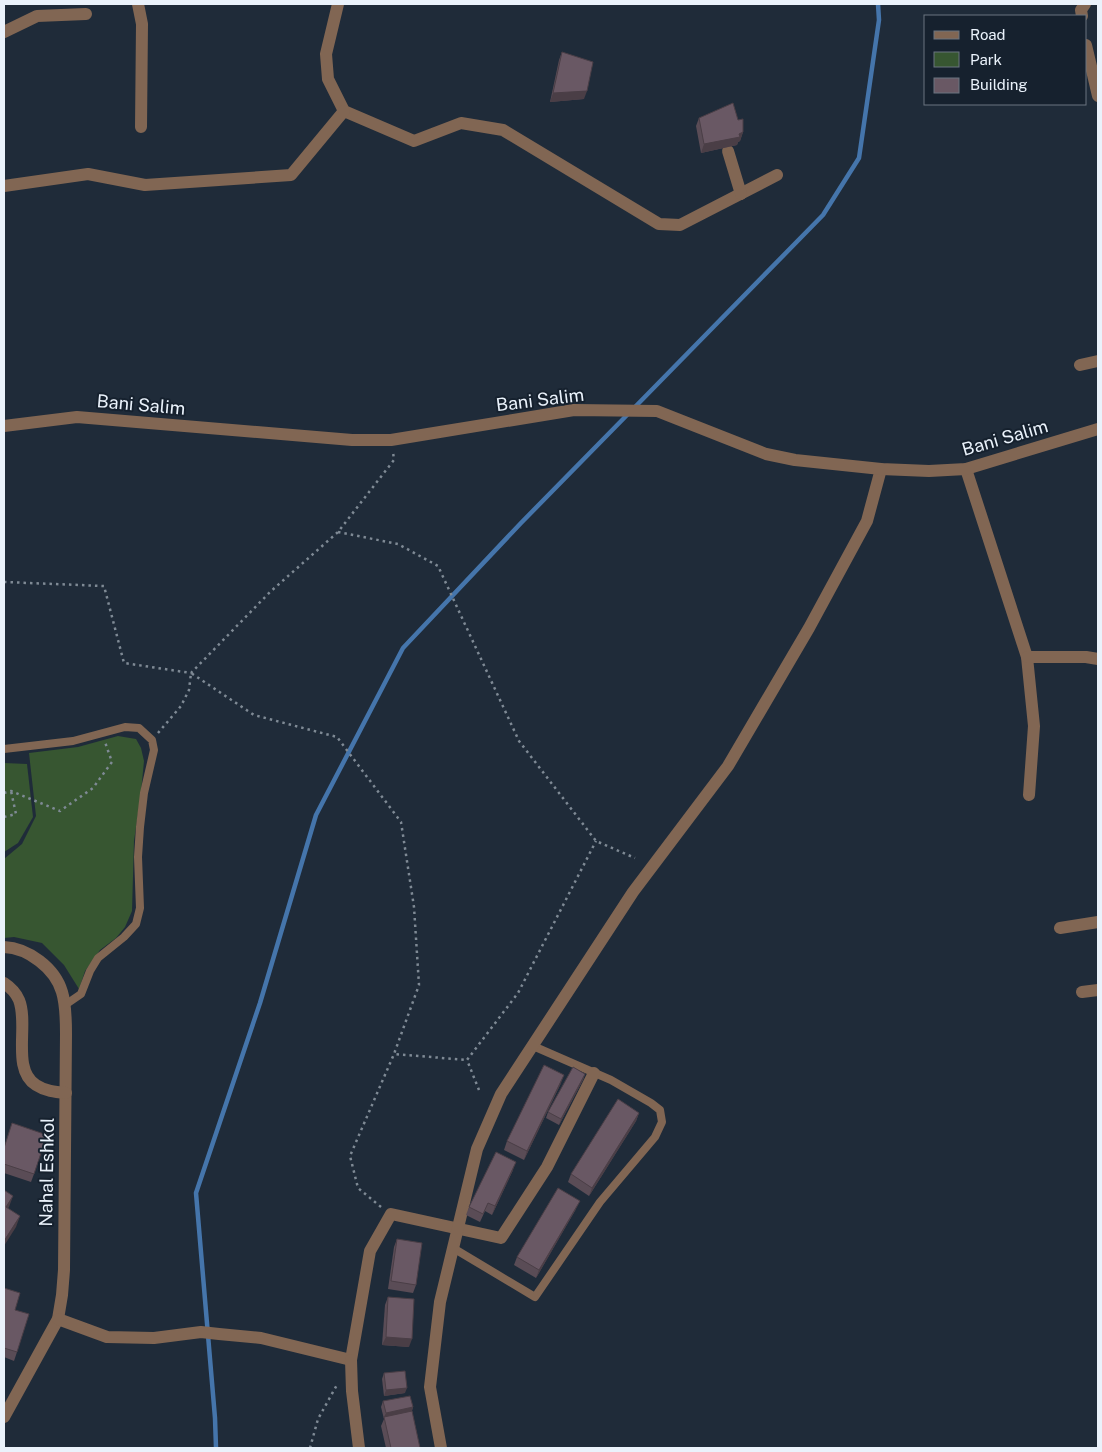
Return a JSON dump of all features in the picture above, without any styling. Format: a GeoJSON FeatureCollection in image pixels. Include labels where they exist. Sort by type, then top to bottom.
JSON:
{"type":"FeatureCollection","features":[{"type":"Feature","properties":{"kind":"street"},"geometry":{"type":"LineString","coordinates":[[138,4],[142,24],[141,127]]}},
{"type":"Feature","properties":{"kind":"street"},"geometry":{"type":"LineString","coordinates":[[338,4],[326,54],[328,80],[344,111],[414,141],[461,123],[503,130],[659,224],[680,224],[777,175]]}},
{"type":"Feature","properties":{"kind":"street"},"geometry":{"type":"LineString","coordinates":[[4,32],[37,16],[86,14]]}},
{"type":"Feature","properties":{"kind":"street"},"geometry":{"type":"LineString","coordinates":[[1087,49],[1098,96]]}},
{"type":"Feature","properties":{"kind":"street"},"geometry":{"type":"LineString","coordinates":[[4,186],[88,174],[145,185],[291,175],[344,111]]}},
{"type":"Feature","properties":{"kind":"street"},"geometry":{"type":"LineString","coordinates":[[728,151],[741,194]]}},
{"type":"Feature","properties":{"kind":"street"},"geometry":{"type":"LineString","coordinates":[[1080,365],[1098,360]]}},
{"type":"Feature","properties":{"kind":"street","name":"Bani Salim"},"geometry":{"type":"LineString","coordinates":[[4,426],[77,417],[352,440],[391,440],[574,410],[658,411],[766,454],[795,460],[882,469],[929,471],[966,469],[1098,429]]}},
{"type":"Feature","properties":{"kind":"street"},"geometry":{"type":"LineString","coordinates":[[441,1448],[430,1387],[440,1302],[477,1149],[501,1094],[633,892],[728,766],[809,628],[867,521],[882,469]]}},
{"type":"Feature","properties":{"kind":"street"},"geometry":{"type":"LineString","coordinates":[[966,469],[1027,656],[1034,726],[1029,795]]}},
{"type":"Feature","properties":{"kind":"street"},"geometry":{"type":"LineString","coordinates":[[1027,656],[1086,656],[1098,659]]}},
{"type":"Feature","properties":{"kind":"street"},"geometry":{"type":"LineString","coordinates":[[1060,928],[1098,922]]}},
{"type":"Feature","properties":{"kind":"street","name":"Nahal Eshkol"},"geometry":{"type":"LineString","coordinates":[[4,947],[21,950],[34,957],[48,969],[62,991],[65,1005],[66,1034],[64,1270],[58,1319],[4,1418]]}},
{"type":"Feature","properties":{"kind":"street"},"geometry":{"type":"LineString","coordinates":[[4,983],[11,988],[21,1007],[22,1062],[25,1074],[35,1085],[48,1091],[66,1093]]}},
{"type":"Feature","properties":{"kind":"street"},"geometry":{"type":"LineString","coordinates":[[1082,992],[1098,990]]}},
{"type":"Feature","properties":{"kind":"street"},"geometry":{"type":"LineString","coordinates":[[359,1448],[352,1390],[351,1360],[370,1251],[391,1214],[501,1238],[547,1167],[594,1073]]}},
{"type":"Feature","properties":{"kind":"street"},"geometry":{"type":"LineString","coordinates":[[58,1319],[107,1337],[154,1338],[201,1332],[228,1334],[261,1338],[351,1360]]}},
{"type":"Feature","properties":{"kind":"lane"},"geometry":{"type":"LineString","coordinates":[[4,749],[73,740],[125,727],[139,728],[152,740],[154,750],[144,793],[140,827],[138,857],[140,908],[136,924],[124,937],[98,958],[81,994],[65,1005]]}},
{"type":"Feature","properties":{"kind":"lane"},"geometry":{"type":"LineString","coordinates":[[453,1248],[535,1297],[600,1202],[655,1137],[662,1122],[660,1110],[651,1103],[611,1080],[533,1046]]}},
{"type":"Feature","properties":{"kind":"path"},"geometry":{"type":"LineString","coordinates":[[152,740],[181,706],[189,690],[192,673],[270,592],[338,532],[394,460],[391,440]]}},
{"type":"Feature","properties":{"kind":"path"},"geometry":{"type":"LineString","coordinates":[[338,532],[398,544],[438,566],[519,741],[596,842],[635,858]]}},
{"type":"Feature","properties":{"kind":"path"},"geometry":{"type":"LineString","coordinates":[[4,582],[104,586],[124,663],[192,673],[254,715],[337,737],[401,822],[414,907],[419,985],[394,1054],[350,1156],[358,1188],[391,1214]]}},
{"type":"Feature","properties":{"kind":"path"},"geometry":{"type":"LineString","coordinates":[[4,793],[11,791],[60,811],[93,788],[112,762],[101,732]]}},
{"type":"Feature","properties":{"kind":"path"},"geometry":{"type":"LineString","coordinates":[[4,817],[16,814],[11,791]]}},
{"type":"Feature","properties":{"kind":"path"},"geometry":{"type":"LineString","coordinates":[[467,1060],[518,993],[596,842]]}},
{"type":"Feature","properties":{"kind":"path"},"geometry":{"type":"LineString","coordinates":[[394,1054],[467,1060]]}},
{"type":"Feature","properties":{"kind":"path"},"geometry":{"type":"LineString","coordinates":[[467,1060],[479,1090]]}},
{"type":"Feature","properties":{"kind":"path"},"geometry":{"type":"LineString","coordinates":[[310,1448],[318,1419],[351,1360]]}},
{"type":"Feature","properties":{"kind":"green space"},"geometry":{"type":"Polygon","coordinates":[[[118,736],[136,739],[141,748],[144,761],[134,841],[132,911],[125,927],[116,938],[100,950],[85,971],[79,989],[64,965],[42,943],[14,937],[4,938],[4,859],[22,844],[36,816],[29,753],[78,747],[118,736]]]}},
{"type":"Feature","properties":{"kind":"green space"},"geometry":{"type":"Polygon","coordinates":[[[4,763],[27,764],[33,817],[18,843],[4,852],[4,763]]]}},
{"type":"Feature","properties":{"kind":"building"},"geometry":{"type":"Polygon","coordinates":[[[562,52],[593,62],[587,91],[553,93],[562,52]]]}},
{"type":"Feature","properties":{"kind":"building"},"geometry":{"type":"Polygon","coordinates":[[[733,103],[738,120],[743,119],[743,132],[739,134],[740,137],[704,144],[699,118],[733,103]]]}},
{"type":"Feature","properties":{"kind":"building"},"geometry":{"type":"Polygon","coordinates":[[[544,1065],[564,1075],[527,1151],[507,1141],[544,1065]]]}},
{"type":"Feature","properties":{"kind":"building"},"geometry":{"type":"Polygon","coordinates":[[[573,1067],[585,1074],[561,1119],[548,1112],[573,1067]]]}},
{"type":"Feature","properties":{"kind":"building"},"geometry":{"type":"Polygon","coordinates":[[[618,1099],[639,1113],[592,1188],[571,1174],[618,1099]]]}},
{"type":"Feature","properties":{"kind":"building"},"geometry":{"type":"Polygon","coordinates":[[[12,1123],[47,1135],[34,1174],[4,1164],[4,1148],[12,1123]]]}},
{"type":"Feature","properties":{"kind":"building"},"geometry":{"type":"Polygon","coordinates":[[[496,1152],[516,1162],[495,1206],[488,1203],[483,1214],[469,1207],[496,1152]]]}},
{"type":"Feature","properties":{"kind":"building"},"geometry":{"type":"Polygon","coordinates":[[[558,1188],[580,1201],[539,1270],[517,1257],[558,1188]]]}},
{"type":"Feature","properties":{"kind":"building"},"geometry":{"type":"Polygon","coordinates":[[[4,1190],[13,1196],[6,1207],[20,1216],[4,1241],[4,1190]]]}},
{"type":"Feature","properties":{"kind":"building"},"geometry":{"type":"Polygon","coordinates":[[[397,1239],[422,1243],[416,1285],[391,1281],[397,1239]]]}},
{"type":"Feature","properties":{"kind":"building"},"geometry":{"type":"Polygon","coordinates":[[[4,1288],[20,1293],[15,1310],[29,1314],[17,1352],[4,1348],[4,1288]]]}},
{"type":"Feature","properties":{"kind":"building"},"geometry":{"type":"Polygon","coordinates":[[[388,1297],[414,1299],[412,1339],[386,1337],[388,1297]]]}},
{"type":"Feature","properties":{"kind":"building"},"geometry":{"type":"Polygon","coordinates":[[[405,1371],[407,1388],[386,1390],[384,1373],[405,1371]]]}},
{"type":"Feature","properties":{"kind":"building"},"geometry":{"type":"Polygon","coordinates":[[[410,1396],[413,1407],[386,1413],[383,1401],[410,1396]]]}},
{"type":"Feature","properties":{"kind":"building"},"geometry":{"type":"Polygon","coordinates":[[[412,1411],[420,1448],[391,1448],[384,1417],[412,1411]]]}},
{"type":"Feature","properties":{"kind":"waterway"},"geometry":{"type":"LineString","coordinates":[[634,408],[823,215],[859,158],[879,20],[878,4]]}},
{"type":"Feature","properties":{"kind":"waterway"},"geometry":{"type":"LineString","coordinates":[[216,1448],[196,1193],[260,1003],[316,815],[403,648],[521,523],[628,414]]}}]}
